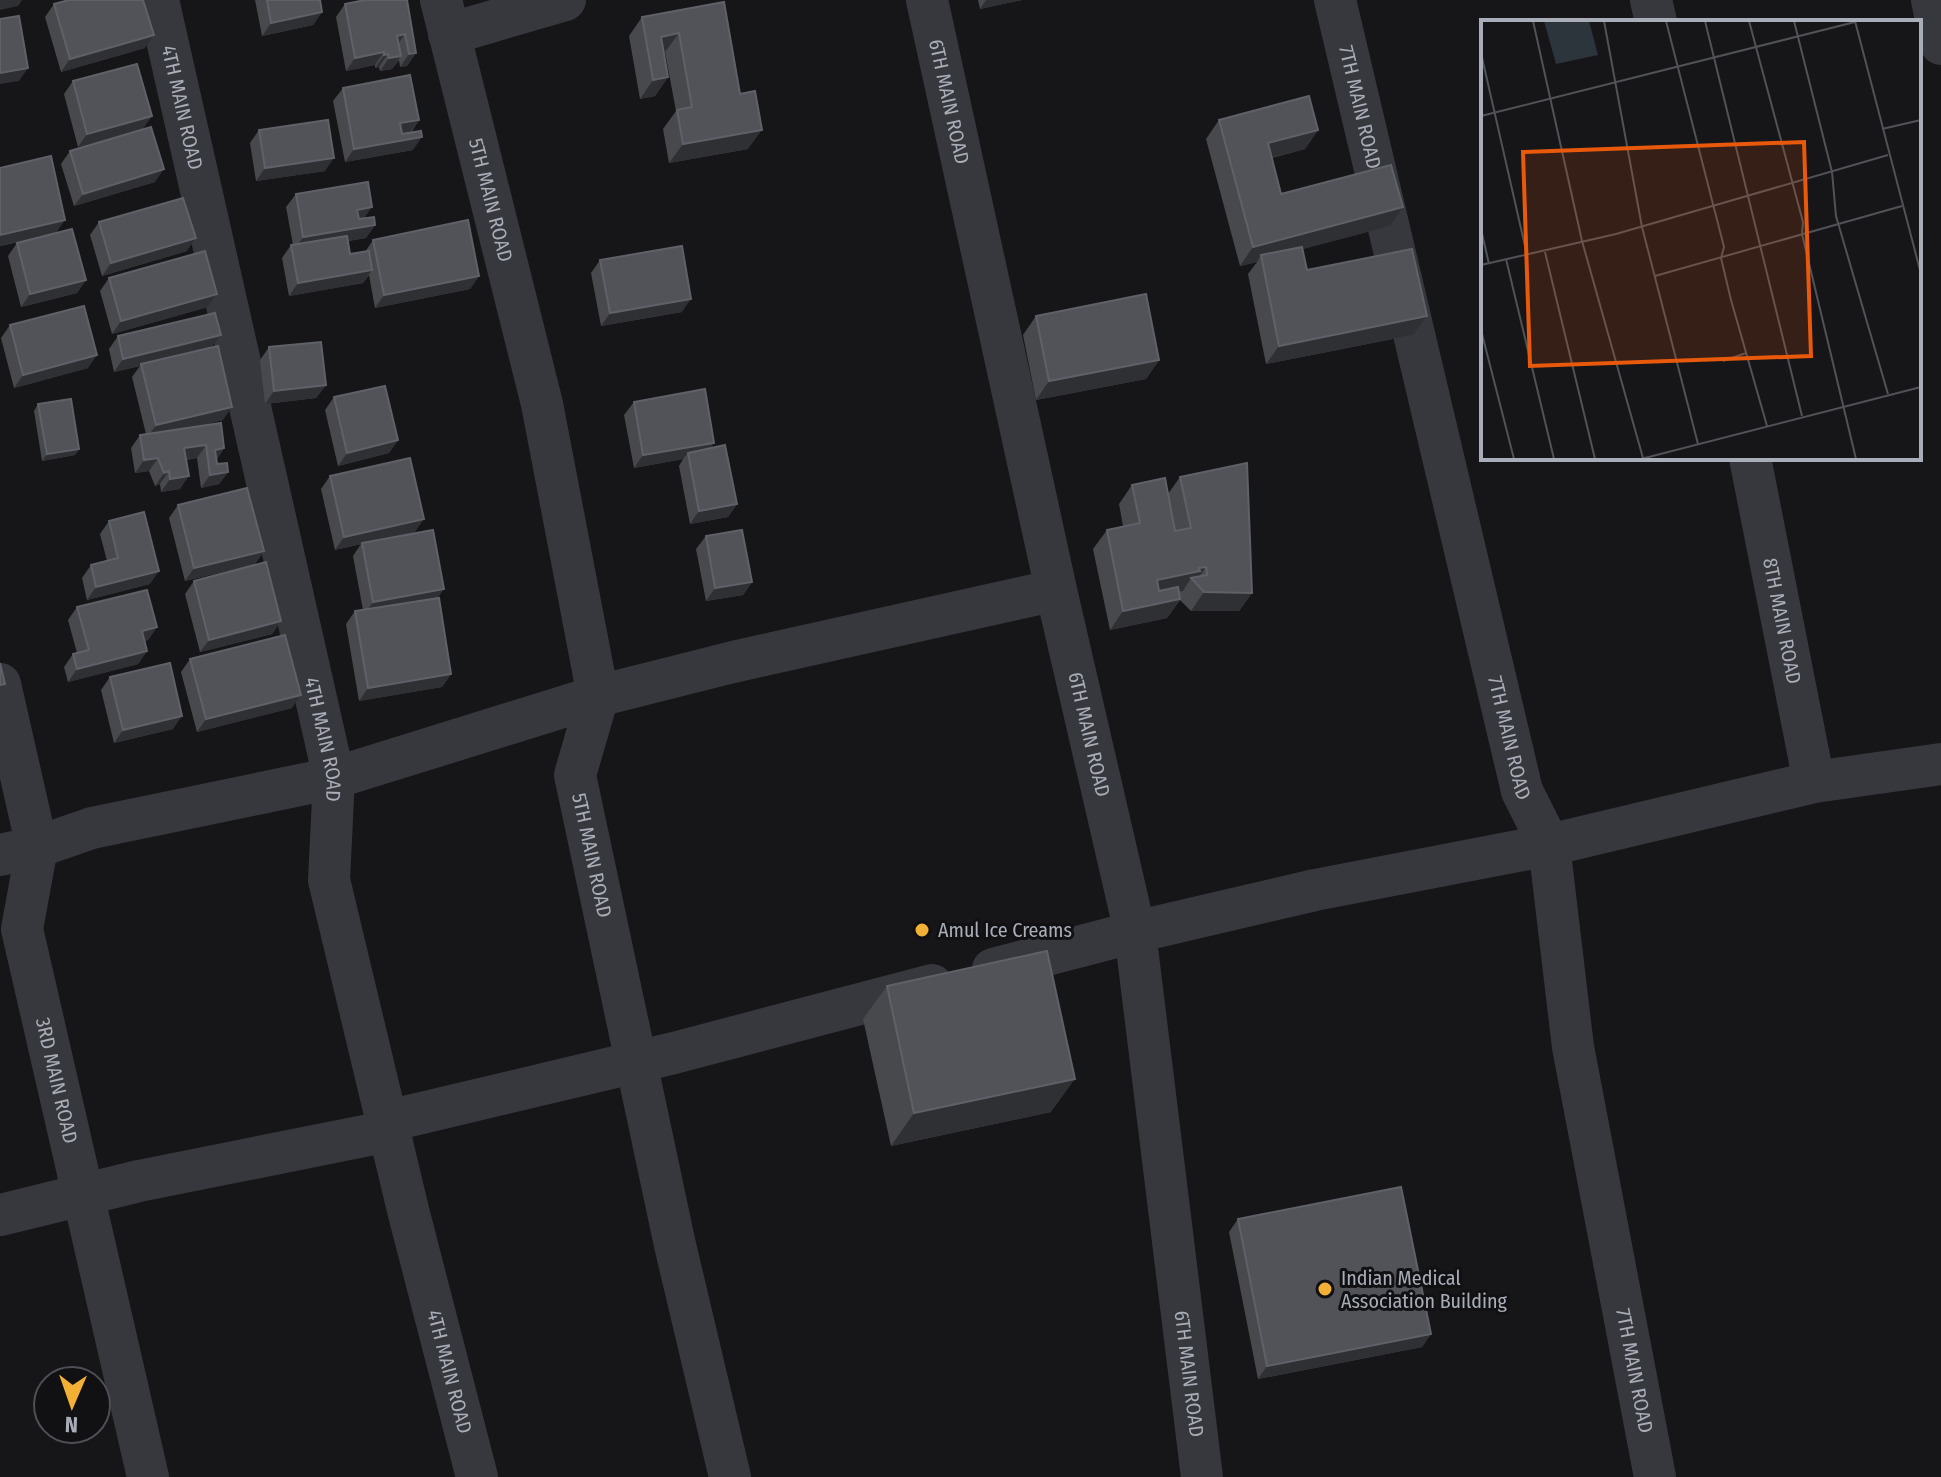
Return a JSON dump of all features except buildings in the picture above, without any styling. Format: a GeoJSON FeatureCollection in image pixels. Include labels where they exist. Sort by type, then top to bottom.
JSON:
{"type":"FeatureCollection","features":[{"type":"Feature","properties":{"kind":"street","name":"4TH MAIN ROAD"},"geometry":{"type":"LineString","coordinates":[[158,0],[334,778],[329,880],[477,1477]]}},
{"type":"Feature","properties":{"kind":"street"},"geometry":{"type":"LineString","coordinates":[[445,17],[565,0]]}},
{"type":"Feature","properties":{"kind":"street","name":"6TH MAIN ROAD"},"geometry":{"type":"LineString","coordinates":[[927,0],[1056,590],[1135,932],[1202,1477]]}},
{"type":"Feature","properties":{"kind":"street","name":"7TH MAIN ROAD"},"geometry":{"type":"LineString","coordinates":[[1335,0],[1522,791],[1549,845],[1573,1047],[1655,1477]]}},
{"type":"Feature","properties":{"kind":"street"},"geometry":{"type":"LineString","coordinates":[[1651,0],[1656,20]]}},
{"type":"Feature","properties":{"kind":"street"},"geometry":{"type":"LineString","coordinates":[[1932,0],[1941,44]]}},
{"type":"Feature","properties":{"kind":"street","name":"5TH MAIN ROAD"},"geometry":{"type":"LineString","coordinates":[[445,17],[542,404],[598,696],[575,775],[675,1245],[730,1477]]}},
{"type":"Feature","properties":{"kind":"street","name":"8TH MAIN ROAD"},"geometry":{"type":"LineString","coordinates":[[1750,460],[1814,782]]}},
{"type":"Feature","properties":{"kind":"street"},"geometry":{"type":"LineString","coordinates":[[18,851],[92,828],[334,778],[598,696],[733,662],[1056,590]]}},
{"type":"Feature","properties":{"kind":"street","name":"3RD MAIN ROAD"},"geometry":{"type":"LineString","coordinates":[[0,684],[18,851],[22,929],[148,1477]]}},
{"type":"Feature","properties":{"kind":"street"},"geometry":{"type":"LineString","coordinates":[[0,1215],[389,1131],[388,1121],[636,1062],[1135,932],[1315,890],[1549,845],[1814,782],[1939,774]]}},
{"type":"Feature","properties":{"kind":"place","name":"Amul Ice Creams"},"geometry":{"type":"Point","coordinates":[922,930]}},
{"type":"Feature","properties":{"kind":"place","name":"Indian Medical Association Building"},"geometry":{"type":"Point","coordinates":[1325,1289]}}]}
